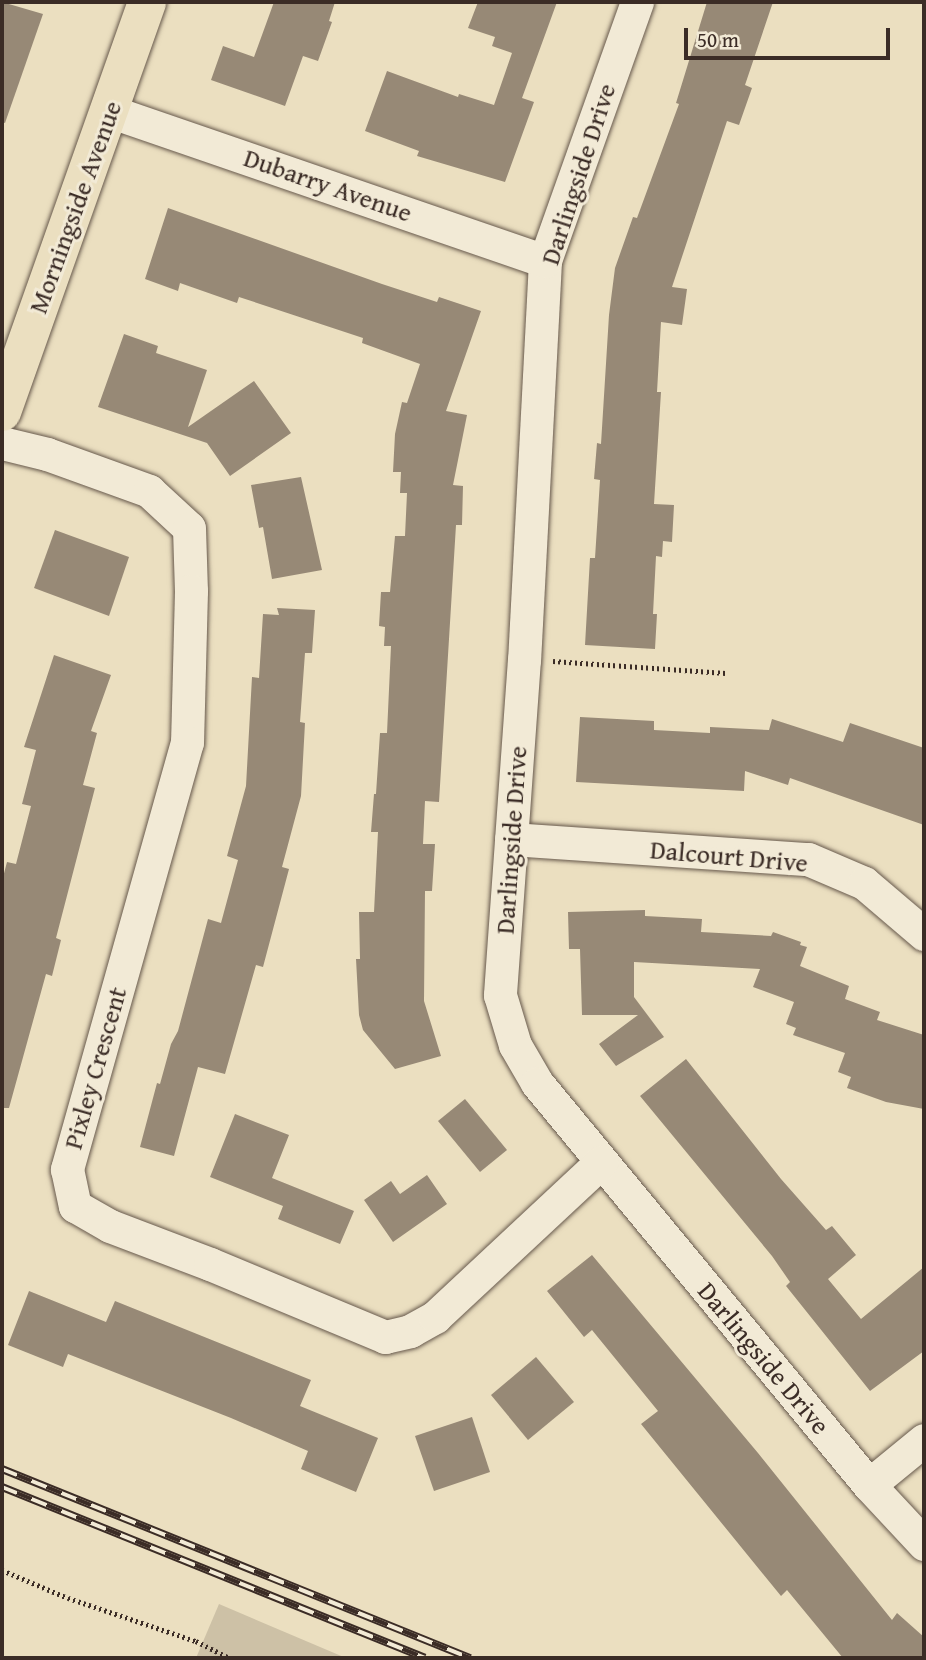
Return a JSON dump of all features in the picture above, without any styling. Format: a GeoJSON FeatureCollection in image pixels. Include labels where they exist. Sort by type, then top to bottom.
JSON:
{"type":"FeatureCollection","features":[{"type":"Feature","properties":{"kind":"main road","name":"Morningside Avenue"},"geometry":{"type":"LineString","coordinates":[[2,412],[147,2]]}},
{"type":"Feature","properties":{"kind":"street","name":"Darlingside Drive"},"geometry":{"type":"LineString","coordinates":[[637,2],[545,261],[524,659],[500,995],[515,1045],[537,1083],[869,1485],[924,1544]]}},
{"type":"Feature","properties":{"kind":"street","name":"Dubarry Avenue"},"geometry":{"type":"LineString","coordinates":[[109,111],[545,261]]}},
{"type":"Feature","properties":{"kind":"street","name":"Pixley Crescent"},"geometry":{"type":"LineString","coordinates":[[2,443],[47,454],[149,491],[189,528],[191,591],[187,742],[67,1169],[75,1206],[110,1226],[210,1264],[385,1337],[410,1331],[435,1317],[601,1162]]}},
{"type":"Feature","properties":{"kind":"street","name":"Dalcourt Drive"},"geometry":{"type":"LineString","coordinates":[[511,839],[808,859],[864,883],[924,934]]}},
{"type":"Feature","properties":{"kind":"street"},"geometry":{"type":"LineString","coordinates":[[869,1485],[924,1440]]}},
{"type":"Feature","properties":{"kind":"path"},"geometry":{"type":"LineString","coordinates":[[524,659],[726,673]]}},
{"type":"Feature","properties":{"kind":"path"},"geometry":{"type":"LineString","coordinates":[[2,1570],[80,1602],[196,1642],[229,1658]]}},
{"type":"Feature","properties":{"kind":"shaded area"},"geometry":{"type":"Polygon","coordinates":[[[219,1604],[346,1658],[196,1658],[219,1604]]]}},
{"type":"Feature","properties":{"kind":"building"},"geometry":{"type":"Polygon","coordinates":[[[2,2],[43,14],[5,123],[2,122],[2,2]]]}},
{"type":"Feature","properties":{"kind":"building"},"geometry":{"type":"Polygon","coordinates":[[[274,2],[335,2],[329,21],[332,22],[318,61],[303,56],[285,106],[211,80],[223,46],[254,57],[274,2]]]}},
{"type":"Feature","properties":{"kind":"building"},"geometry":{"type":"Polygon","coordinates":[[[478,2],[557,2],[522,98],[534,102],[505,182],[417,156],[419,151],[365,131],[387,71],[458,97],[459,94],[494,105],[512,53],[492,46],[495,37],[468,28],[478,2]]]}},
{"type":"Feature","properties":{"kind":"building"},"geometry":{"type":"Polygon","coordinates":[[[707,2],[773,2],[745,85],[752,88],[739,125],[727,121],[672,287],[687,289],[682,325],[661,322],[657,392],[661,392],[654,504],[674,505],[672,542],[663,541],[662,557],[656,556],[653,614],[657,614],[655,649],[585,645],[590,558],[595,558],[600,480],[594,479],[597,443],[601,444],[609,315],[615,268],[633,217],[637,218],[679,104],[676,103],[707,2]]]}},
{"type":"Feature","properties":{"kind":"building"},"geometry":{"type":"Polygon","coordinates":[[[168,208],[382,284],[437,302],[439,297],[481,311],[446,411],[467,415],[453,485],[463,486],[462,525],[456,525],[439,802],[425,801],[423,844],[435,844],[432,891],[425,891],[424,1001],[441,1056],[395,1069],[363,1030],[359,1015],[356,959],[360,959],[359,912],[374,912],[378,832],[371,832],[380,733],[387,733],[391,646],[384,646],[385,627],[379,626],[381,592],[390,592],[395,536],[405,536],[407,493],[400,493],[401,472],[393,472],[395,434],[402,402],[407,403],[420,364],[362,343],[363,338],[239,297],[237,303],[180,283],[178,291],[145,279],[168,208]]]}},
{"type":"Feature","properties":{"kind":"building"},"geometry":{"type":"Polygon","coordinates":[[[124,334],[158,346],[156,353],[207,370],[188,427],[254,381],[291,433],[230,476],[207,443],[98,407],[124,334]]]}},
{"type":"Feature","properties":{"kind":"building"},"geometry":{"type":"Polygon","coordinates":[[[301,477],[322,570],[272,579],[263,527],[259,528],[251,485],[301,477]]]}},
{"type":"Feature","properties":{"kind":"building"},"geometry":{"type":"Polygon","coordinates":[[[55,530],[129,557],[109,616],[34,588],[55,530]]]}},
{"type":"Feature","properties":{"kind":"building"},"geometry":{"type":"Polygon","coordinates":[[[277,608],[315,610],[312,653],[305,653],[300,722],[305,723],[301,796],[282,867],[289,869],[263,967],[256,965],[225,1074],[198,1067],[174,1156],[140,1147],[157,1083],[160,1084],[171,1044],[178,1031],[208,919],[221,923],[238,860],[227,856],[246,786],[252,677],[259,678],[263,614],[279,615],[277,608]]]}},
{"type":"Feature","properties":{"kind":"building"},"geometry":{"type":"Polygon","coordinates":[[[54,655],[111,675],[91,731],[97,733],[83,785],[95,788],[56,938],[61,940],[52,976],[46,974],[9,1108],[2,1108],[2,881],[7,862],[16,864],[31,806],[22,804],[36,750],[24,747],[54,655]]]}},
{"type":"Feature","properties":{"kind":"building"},"geometry":{"type":"Polygon","coordinates":[[[580,717],[654,721],[654,730],[710,733],[710,727],[769,730],[772,719],[843,742],[850,723],[924,748],[924,825],[790,778],[788,785],[745,771],[744,791],[576,782],[580,717]]]}},
{"type":"Feature","properties":{"kind":"building"},"geometry":{"type":"Polygon","coordinates":[[[645,910],[645,916],[702,919],[701,932],[771,936],[773,932],[801,942],[800,945],[807,947],[800,966],[849,986],[845,999],[880,1012],[877,1020],[924,1035],[924,1109],[886,1102],[847,1088],[851,1077],[838,1072],[845,1053],[793,1035],[796,1028],[786,1024],[794,1002],[753,987],[760,969],[634,962],[634,997],[664,1037],[616,1066],[599,1044],[638,1015],[582,1015],[580,949],[569,949],[568,912],[645,910]]]}},
{"type":"Feature","properties":{"kind":"building"},"geometry":{"type":"Polygon","coordinates":[[[686,1059],[781,1179],[826,1230],[832,1226],[856,1255],[828,1279],[861,1319],[924,1267],[924,1351],[870,1391],[786,1286],[790,1282],[772,1256],[640,1096],[686,1059]]]}},
{"type":"Feature","properties":{"kind":"building"},"geometry":{"type":"Polygon","coordinates":[[[465,1099],[507,1150],[480,1172],[438,1121],[465,1099]]]}},
{"type":"Feature","properties":{"kind":"building"},"geometry":{"type":"Polygon","coordinates":[[[235,1114],[289,1135],[272,1178],[354,1211],[340,1244],[278,1219],[283,1206],[210,1177],[235,1114]]]}},
{"type":"Feature","properties":{"kind":"building"},"geometry":{"type":"Polygon","coordinates":[[[427,1175],[447,1204],[393,1242],[364,1200],[391,1181],[400,1194],[427,1175]]]}},
{"type":"Feature","properties":{"kind":"building"},"geometry":{"type":"Polygon","coordinates":[[[592,1255],[758,1453],[892,1620],[897,1613],[924,1637],[924,1658],[843,1658],[787,1590],[781,1596],[641,1424],[658,1411],[592,1330],[584,1337],[547,1291],[592,1255]]]}},
{"type":"Feature","properties":{"kind":"building"},"geometry":{"type":"Polygon","coordinates":[[[29,1291],[106,1322],[115,1301],[311,1380],[300,1406],[378,1438],[356,1492],[301,1469],[308,1451],[231,1418],[68,1354],[63,1367],[8,1345],[29,1291]]]}},
{"type":"Feature","properties":{"kind":"building"},"geometry":{"type":"Polygon","coordinates":[[[536,1357],[574,1402],[528,1440],[491,1395],[536,1357]]]}},
{"type":"Feature","properties":{"kind":"building"},"geometry":{"type":"Polygon","coordinates":[[[472,1417],[490,1472],[434,1491],[415,1436],[472,1417]]]}},
{"type":"Feature","properties":{"kind":"railway"},"geometry":{"type":"LineString","coordinates":[[2,1469],[470,1658]]}},
{"type":"Feature","properties":{"kind":"railway"},"geometry":{"type":"LineString","coordinates":[[2,1487],[425,1658]]}}]}
